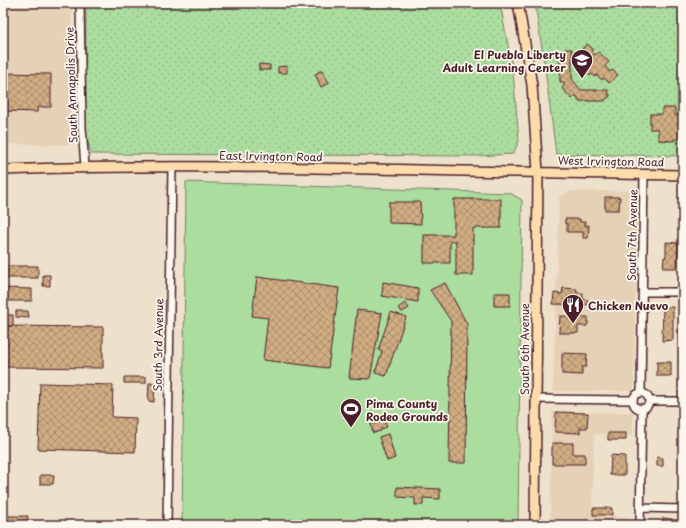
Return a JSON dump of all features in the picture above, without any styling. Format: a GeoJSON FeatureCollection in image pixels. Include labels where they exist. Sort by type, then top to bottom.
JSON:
{"type":"FeatureCollection","features":[{"type":"Feature","properties":{"kind":"main road","name":"South 6th Avenue"},"geometry":{"type":"LineString","coordinates":[[518,3],[532,85],[538,172],[535,525]]}},
{"type":"Feature","properties":{"kind":"main road","name":"East Irvington Road"},"geometry":{"type":"LineString","coordinates":[[3,170],[172,166],[538,172]]}},
{"type":"Feature","properties":{"kind":"main road","name":"West Irvington Road"},"geometry":{"type":"LineString","coordinates":[[538,172],[683,174]]}},
{"type":"Feature","properties":{"kind":"street","name":"South Annapolis Drive"},"geometry":{"type":"LineString","coordinates":[[80,3],[82,127],[85,167]]}},
{"type":"Feature","properties":{"kind":"street","name":"South 3rd Avenue"},"geometry":{"type":"LineString","coordinates":[[167,525],[172,166]]}},
{"type":"Feature","properties":{"kind":"street","name":"South 7th Avenue"},"geometry":{"type":"LineString","coordinates":[[641,393],[644,174]]}},
{"type":"Feature","properties":{"kind":"street"},"geometry":{"type":"LineString","coordinates":[[643,292],[683,292]]}},
{"type":"Feature","properties":{"kind":"street"},"geometry":{"type":"LineString","coordinates":[[641,393],[648,396],[649,400],[648,405],[642,408],[636,406],[634,400],[636,395],[641,393]]}},
{"type":"Feature","properties":{"kind":"street"},"geometry":{"type":"LineString","coordinates":[[536,399],[634,400]]}},
{"type":"Feature","properties":{"kind":"street"},"geometry":{"type":"LineString","coordinates":[[649,400],[683,401]]}},
{"type":"Feature","properties":{"kind":"street"},"geometry":{"type":"LineString","coordinates":[[640,525],[642,408]]}},
{"type":"Feature","properties":{"kind":"street"},"geometry":{"type":"LineString","coordinates":[[640,508],[683,509]]}},
{"type":"Feature","properties":{"kind":"shaded area"},"geometry":{"type":"Polygon","coordinates":[[[3,3],[72,3],[70,145],[3,144],[3,3]]]}},
{"type":"Feature","properties":{"kind":"shaded area"},"geometry":{"type":"Polygon","coordinates":[[[570,191],[633,191],[637,205],[634,391],[553,391],[559,197],[570,191]]]}},
{"type":"Feature","properties":{"kind":"shaded area"},"geometry":{"type":"Polygon","coordinates":[[[552,412],[633,412],[633,435],[594,434],[592,515],[630,517],[630,525],[550,525],[552,412]]]}},
{"type":"Feature","properties":{"kind":"green space"},"geometry":{"type":"Polygon","coordinates":[[[86,3],[500,3],[513,72],[519,141],[513,154],[478,156],[91,154],[85,131],[86,3]]]}},
{"type":"Feature","properties":{"kind":"green space"},"geometry":{"type":"Polygon","coordinates":[[[535,3],[683,3],[683,156],[556,154],[535,3]]]}},
{"type":"Feature","properties":{"kind":"green space","name":"Pima County Rodeo Grounds"},"geometry":{"type":"Polygon","coordinates":[[[186,182],[510,193],[522,200],[518,525],[182,525],[186,182]]]}},
{"type":"Feature","properties":{"kind":"building"},"geometry":{"type":"Polygon","coordinates":[[[587,44],[593,49],[591,51],[595,55],[599,52],[609,62],[605,66],[610,72],[612,70],[618,75],[609,83],[604,78],[602,80],[597,75],[595,77],[592,74],[590,76],[585,71],[587,69],[585,67],[587,64],[582,59],[584,58],[579,52],[587,44]]]}},
{"type":"Feature","properties":{"kind":"building"},"geometry":{"type":"Polygon","coordinates":[[[565,49],[572,49],[572,79],[581,90],[608,90],[608,94],[610,94],[610,96],[604,101],[578,101],[578,97],[574,96],[572,99],[562,88],[564,86],[564,82],[560,82],[560,52],[565,52],[565,49]]]}},
{"type":"Feature","properties":{"kind":"building"},"geometry":{"type":"Polygon","coordinates":[[[259,64],[270,65],[270,70],[259,70],[259,64]]]}},
{"type":"Feature","properties":{"kind":"building"},"geometry":{"type":"Polygon","coordinates":[[[287,66],[287,73],[278,73],[278,67],[287,66]]]}},
{"type":"Feature","properties":{"kind":"building"},"geometry":{"type":"Polygon","coordinates":[[[322,70],[329,83],[321,87],[315,74],[322,70]]]}},
{"type":"Feature","properties":{"kind":"building"},"geometry":{"type":"Polygon","coordinates":[[[3,73],[51,74],[51,107],[38,107],[37,112],[4,111],[3,73]]]}},
{"type":"Feature","properties":{"kind":"building"},"geometry":{"type":"Polygon","coordinates":[[[662,108],[675,108],[675,115],[683,115],[683,139],[674,139],[674,141],[658,140],[658,129],[650,129],[650,114],[662,114],[662,108]]]}},
{"type":"Feature","properties":{"kind":"building"},"geometry":{"type":"Polygon","coordinates":[[[605,197],[620,197],[619,210],[605,210],[605,197]]]}},
{"type":"Feature","properties":{"kind":"building"},"geometry":{"type":"Polygon","coordinates":[[[454,199],[501,199],[501,228],[473,228],[473,275],[456,275],[456,241],[450,241],[450,263],[424,263],[424,235],[454,235],[454,199]]]}},
{"type":"Feature","properties":{"kind":"building"},"geometry":{"type":"Polygon","coordinates":[[[389,202],[420,202],[421,224],[389,223],[389,202]]]}},
{"type":"Feature","properties":{"kind":"building"},"geometry":{"type":"Polygon","coordinates":[[[565,219],[580,219],[580,222],[586,222],[585,226],[589,225],[588,238],[583,238],[583,232],[567,232],[567,224],[565,224],[565,219]]]}},
{"type":"Feature","properties":{"kind":"building"},"geometry":{"type":"Polygon","coordinates":[[[666,242],[678,243],[677,268],[663,268],[664,257],[666,257],[666,242]]]}},
{"type":"Feature","properties":{"kind":"building"},"geometry":{"type":"Polygon","coordinates":[[[3,266],[38,266],[38,278],[3,278],[3,266]]]}},
{"type":"Feature","properties":{"kind":"building"},"geometry":{"type":"Polygon","coordinates":[[[43,275],[50,275],[50,286],[43,286],[43,275]]]}},
{"type":"Feature","properties":{"kind":"building"},"geometry":{"type":"Polygon","coordinates":[[[257,277],[339,288],[328,368],[263,360],[268,318],[252,316],[257,277]]]}},
{"type":"Feature","properties":{"kind":"building"},"geometry":{"type":"Polygon","coordinates":[[[383,282],[418,288],[418,302],[382,296],[383,282]]]}},
{"type":"Feature","properties":{"kind":"building"},"geometry":{"type":"Polygon","coordinates":[[[445,283],[467,324],[466,463],[449,463],[451,321],[430,290],[445,283]]]}},
{"type":"Feature","properties":{"kind":"building"},"geometry":{"type":"Polygon","coordinates":[[[3,288],[32,289],[32,301],[3,301],[3,288]]]}},
{"type":"Feature","properties":{"kind":"building"},"geometry":{"type":"Polygon","coordinates":[[[563,288],[577,289],[576,292],[583,293],[583,299],[588,300],[587,305],[553,304],[554,293],[562,294],[563,288]]]}},
{"type":"Feature","properties":{"kind":"building"},"geometry":{"type":"Polygon","coordinates":[[[494,293],[510,293],[510,306],[494,306],[494,293]]]}},
{"type":"Feature","properties":{"kind":"building"},"geometry":{"type":"Polygon","coordinates":[[[405,303],[409,308],[402,312],[398,308],[405,303]]]}},
{"type":"Feature","properties":{"kind":"building"},"geometry":{"type":"Polygon","coordinates":[[[663,307],[673,307],[673,340],[662,341],[663,307]]]}},
{"type":"Feature","properties":{"kind":"building"},"geometry":{"type":"Polygon","coordinates":[[[357,310],[382,313],[370,379],[349,378],[357,310]]]}},
{"type":"Feature","properties":{"kind":"building"},"geometry":{"type":"Polygon","coordinates":[[[16,311],[28,311],[29,318],[16,317],[16,311]]]}},
{"type":"Feature","properties":{"kind":"building"},"geometry":{"type":"Polygon","coordinates":[[[391,312],[406,317],[386,376],[375,373],[382,351],[378,350],[391,312]]]}},
{"type":"Feature","properties":{"kind":"building"},"geometry":{"type":"Polygon","coordinates":[[[3,315],[13,315],[13,326],[3,326],[3,315]]]}},
{"type":"Feature","properties":{"kind":"building","name":"Chicken Nuevo"},"geometry":{"type":"Polygon","coordinates":[[[560,316],[588,317],[588,324],[587,326],[578,326],[578,333],[559,333],[560,316]]]}},
{"type":"Feature","properties":{"kind":"building"},"geometry":{"type":"Polygon","coordinates":[[[3,326],[103,327],[103,368],[3,367],[3,326]]]}},
{"type":"Feature","properties":{"kind":"building"},"geometry":{"type":"Polygon","coordinates":[[[679,328],[683,328],[683,342],[680,342],[679,328]]]}},
{"type":"Feature","properties":{"kind":"building"},"geometry":{"type":"Polygon","coordinates":[[[562,353],[587,354],[586,367],[582,367],[582,375],[562,374],[562,353]]]}},
{"type":"Feature","properties":{"kind":"building"},"geometry":{"type":"Polygon","coordinates":[[[657,362],[671,362],[671,376],[657,376],[657,362]]]}},
{"type":"Feature","properties":{"kind":"building"},"geometry":{"type":"Polygon","coordinates":[[[680,367],[683,367],[683,381],[680,381],[680,367]]]}},
{"type":"Feature","properties":{"kind":"building"},"geometry":{"type":"Polygon","coordinates":[[[124,377],[146,377],[146,383],[124,383],[124,377]]]}},
{"type":"Feature","properties":{"kind":"building"},"geometry":{"type":"Polygon","coordinates":[[[40,383],[113,385],[112,417],[136,418],[135,452],[38,449],[40,383]]]}},
{"type":"Feature","properties":{"kind":"building"},"geometry":{"type":"Polygon","coordinates":[[[149,383],[155,383],[154,402],[148,401],[149,383]]]}},
{"type":"Feature","properties":{"kind":"building"},"geometry":{"type":"Polygon","coordinates":[[[556,412],[588,413],[587,428],[580,428],[580,433],[555,432],[556,412]]]}},
{"type":"Feature","properties":{"kind":"building"},"geometry":{"type":"Polygon","coordinates":[[[385,420],[387,427],[381,429],[381,431],[373,433],[371,424],[385,420]]]}},
{"type":"Feature","properties":{"kind":"building"},"geometry":{"type":"Polygon","coordinates":[[[608,433],[626,433],[626,440],[608,440],[608,433]]]}},
{"type":"Feature","properties":{"kind":"building"},"geometry":{"type":"Polygon","coordinates":[[[388,434],[395,458],[387,461],[379,437],[388,434]]]}},
{"type":"Feature","properties":{"kind":"building"},"geometry":{"type":"Polygon","coordinates":[[[552,443],[573,443],[573,454],[585,454],[585,464],[552,464],[552,443]]]}},
{"type":"Feature","properties":{"kind":"building"},"geometry":{"type":"Polygon","coordinates":[[[611,455],[625,456],[625,475],[610,475],[611,455]]]}},
{"type":"Feature","properties":{"kind":"building"},"geometry":{"type":"Polygon","coordinates":[[[657,457],[663,458],[663,466],[657,466],[657,457]]]}},
{"type":"Feature","properties":{"kind":"building"},"geometry":{"type":"Polygon","coordinates":[[[40,475],[54,475],[53,484],[40,484],[40,475]]]}},
{"type":"Feature","properties":{"kind":"building"},"geometry":{"type":"Polygon","coordinates":[[[397,487],[440,489],[440,499],[423,498],[423,505],[415,505],[415,498],[397,497],[397,487]]]}},
{"type":"Feature","properties":{"kind":"building"},"geometry":{"type":"Polygon","coordinates":[[[593,508],[612,508],[612,515],[593,515],[593,508]]]}},
{"type":"Feature","properties":{"kind":"building"},"geometry":{"type":"Polygon","coordinates":[[[3,516],[28,516],[27,525],[3,525],[3,516]]]}},
{"type":"Feature","properties":{"kind":"building"},"geometry":{"type":"Polygon","coordinates":[[[663,518],[672,519],[672,521],[674,521],[674,525],[663,525],[663,518]]]}},
{"type":"Feature","properties":{"kind":"place","name":"El Pueblo Liberty Adult Learning Center"},"geometry":{"type":"Point","coordinates":[582,80]}},
{"type":"Feature","properties":{"kind":"place","name":"Chicken Nuevo"},"geometry":{"type":"Point","coordinates":[573,324]}},
{"type":"Feature","properties":{"kind":"place","name":"Pima County Rodeo Grounds"},"geometry":{"type":"Point","coordinates":[351,428]}}]}
